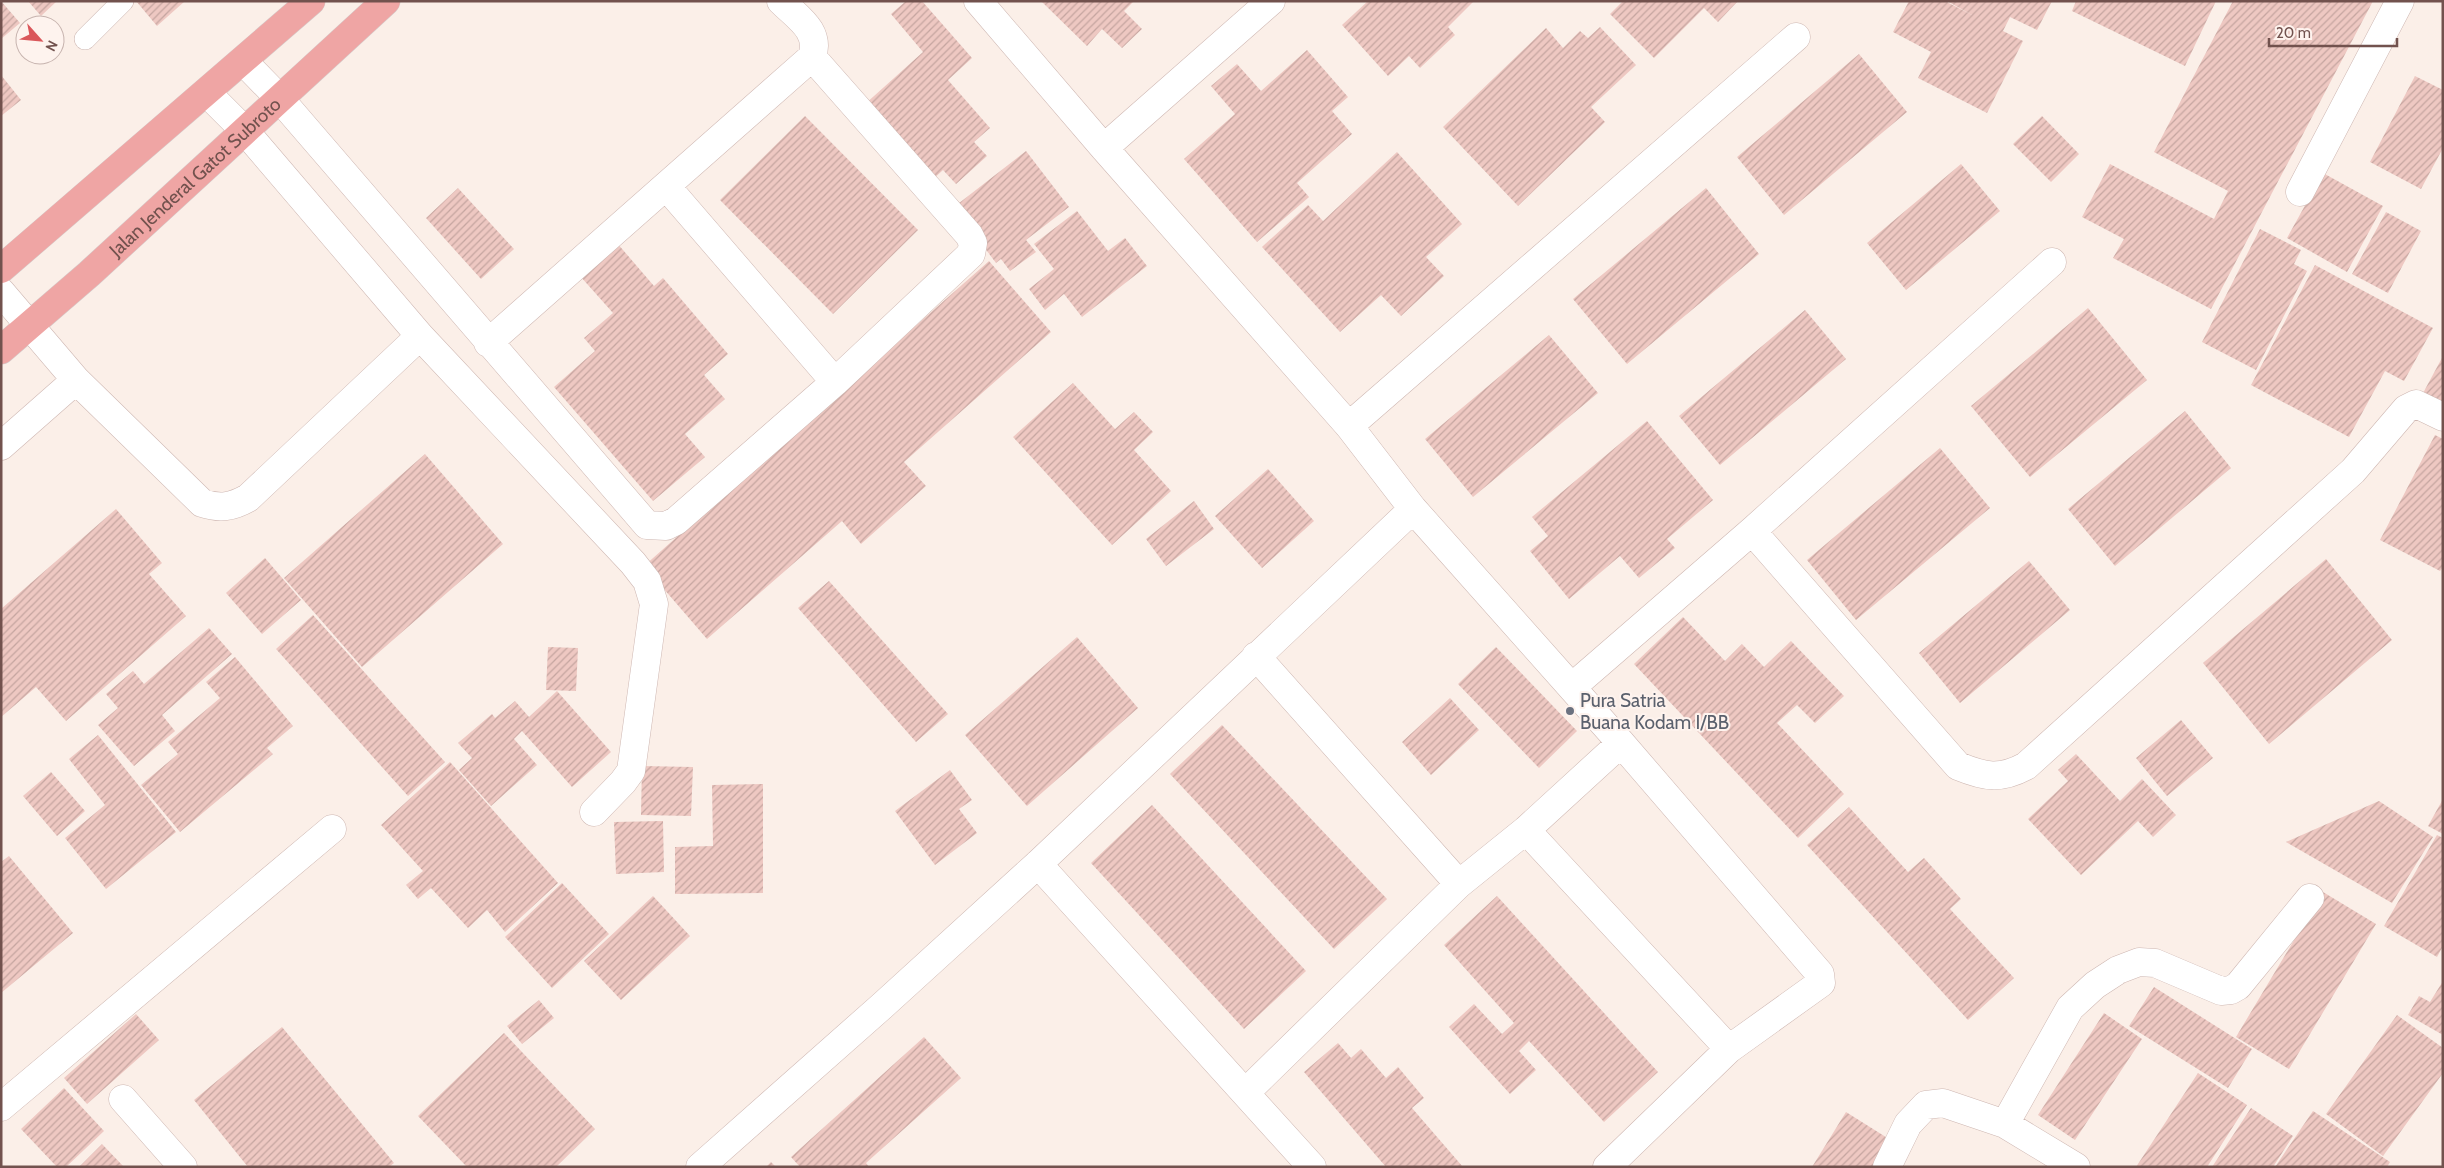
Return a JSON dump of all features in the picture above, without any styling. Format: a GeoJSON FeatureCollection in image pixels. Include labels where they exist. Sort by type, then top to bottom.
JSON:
{"type":"FeatureCollection","features":[{"type":"Feature","properties":{"kind":"highway"},"geometry":{"type":"LineString","coordinates":[[1,269],[207,93],[311,1]]}},
{"type":"Feature","properties":{"kind":"highway","name":"Jalan Jenderal Gatot Subroto"},"geometry":{"type":"LineString","coordinates":[[1,350],[89,274],[386,1]]}},
{"type":"Feature","properties":{"kind":"street"},"geometry":{"type":"LineString","coordinates":[[488,342],[812,57],[816,47],[814,35],[781,1]]}},
{"type":"Feature","properties":{"kind":"street"},"geometry":{"type":"LineString","coordinates":[[978,1],[1104,148],[1349,426],[1413,509],[1621,743],[1822,978],[1821,983],[1729,1049],[1607,1167]]}},
{"type":"Feature","properties":{"kind":"street"},"geometry":{"type":"LineString","coordinates":[[1104,148],[1271,1]]}},
{"type":"Feature","properties":{"kind":"street"},"geometry":{"type":"LineString","coordinates":[[2300,192],[2400,1]]}},
{"type":"Feature","properties":{"kind":"street"},"geometry":{"type":"LineString","coordinates":[[1349,426],[1796,38]]}},
{"type":"Feature","properties":{"kind":"street"},"geometry":{"type":"LineString","coordinates":[[243,60],[280,99],[648,526],[658,527],[666,526],[676,521],[835,382],[971,254],[973,243],[969,235],[812,57]]}},
{"type":"Feature","properties":{"kind":"street"},"geometry":{"type":"LineString","coordinates":[[207,93],[244,130],[420,336],[633,563],[647,581],[654,604],[631,771],[594,812]]}},
{"type":"Feature","properties":{"kind":"street"},"geometry":{"type":"LineString","coordinates":[[666,186],[835,382]]}},
{"type":"Feature","properties":{"kind":"street"},"geometry":{"type":"LineString","coordinates":[[1572,687],[1752,531],[2052,262]]}},
{"type":"Feature","properties":{"kind":"street"},"geometry":{"type":"LineString","coordinates":[[1,292],[76,380],[202,503],[215,508],[235,506],[248,498],[420,336]]}},
{"type":"Feature","properties":{"kind":"street"},"geometry":{"type":"LineString","coordinates":[[1,446],[76,380]]}},
{"type":"Feature","properties":{"kind":"street"},"geometry":{"type":"LineString","coordinates":[[1752,531],[1958,766],[1977,774],[1998,776],[2026,766],[2353,471],[2406,409],[2416,404],[2443,418]]}},
{"type":"Feature","properties":{"kind":"street"},"geometry":{"type":"LineString","coordinates":[[700,1167],[882,1006],[1038,864],[1413,509]]}},
{"type":"Feature","properties":{"kind":"street"},"geometry":{"type":"LineString","coordinates":[[1256,656],[1459,884]]}},
{"type":"Feature","properties":{"kind":"street"},"geometry":{"type":"LineString","coordinates":[[1246,1092],[1459,884],[1526,830],[1621,743]]}},
{"type":"Feature","properties":{"kind":"street"},"geometry":{"type":"LineString","coordinates":[[1,1107],[332,829]]}},
{"type":"Feature","properties":{"kind":"street"},"geometry":{"type":"LineString","coordinates":[[1526,830],[1729,1049]]}},
{"type":"Feature","properties":{"kind":"street"},"geometry":{"type":"LineString","coordinates":[[1038,864],[1312,1167]]}},
{"type":"Feature","properties":{"kind":"street"},"geometry":{"type":"LineString","coordinates":[[2005,1124],[2070,1008],[2094,985],[2118,970],[2138,962],[2155,964],[2221,991],[2231,990],[2238,986],[2310,898]]}},
{"type":"Feature","properties":{"kind":"street"},"geometry":{"type":"LineString","coordinates":[[123,1100],[183,1167]]}},
{"type":"Feature","properties":{"kind":"street"},"geometry":{"type":"LineString","coordinates":[[1887,1167],[1908,1124],[1926,1105],[1943,1103],[2005,1124],[2076,1167]]}},
{"type":"Feature","properties":{"kind":"lane"},"geometry":{"type":"LineString","coordinates":[[85,39],[123,1]]}},
{"type":"Feature","properties":{"kind":"building"},"geometry":{"type":"Polygon","coordinates":[[[1,1],[15,17],[15,27],[1,39],[1,1]]]}},
{"type":"Feature","properties":{"kind":"building"},"geometry":{"type":"Polygon","coordinates":[[[28,1],[57,1],[42,15],[28,1]]]}},
{"type":"Feature","properties":{"kind":"building"},"geometry":{"type":"Polygon","coordinates":[[[136,1],[185,1],[157,26],[136,1]]]}},
{"type":"Feature","properties":{"kind":"building"},"geometry":{"type":"Polygon","coordinates":[[[906,1],[922,1],[972,58],[948,80],[990,128],[974,142],[987,156],[956,184],[943,170],[931,181],[864,105],[923,52],[891,14],[906,1]]]}},
{"type":"Feature","properties":{"kind":"building"},"geometry":{"type":"Polygon","coordinates":[[[1041,1],[1134,1],[1124,11],[1142,29],[1122,48],[1102,29],[1087,46],[1041,1]]]}},
{"type":"Feature","properties":{"kind":"building"},"geometry":{"type":"Polygon","coordinates":[[[1368,1],[1474,1],[1448,27],[1455,35],[1420,68],[1409,56],[1388,76],[1342,25],[1368,1]]]}},
{"type":"Feature","properties":{"kind":"building"},"geometry":{"type":"Polygon","coordinates":[[[1623,1],[1738,1],[1718,22],[1704,8],[1654,58],[1610,14],[1623,1]]]}},
{"type":"Feature","properties":{"kind":"building"},"geometry":{"type":"Polygon","coordinates":[[[1909,1],[1945,1],[1972,15],[1947,1],[2052,1],[2037,30],[2010,17],[2003,31],[2023,41],[1987,113],[1918,78],[1931,52],[1893,32],[1909,1]]]}},
{"type":"Feature","properties":{"kind":"building"},"geometry":{"type":"Polygon","coordinates":[[[2076,1],[2216,1],[2185,66],[2072,11],[2076,1]]]}},
{"type":"Feature","properties":{"kind":"building"},"geometry":{"type":"Polygon","coordinates":[[[2233,1],[2373,1],[2211,309],[2113,258],[2124,239],[2082,217],[2110,164],[2214,219],[2228,191],[2154,152],[2233,1]]]}},
{"type":"Feature","properties":{"kind":"building"},"geometry":{"type":"Polygon","coordinates":[[[1600,27],[1636,65],[1591,107],[1605,122],[1518,206],[1443,127],[1546,28],[1563,48],[1580,31],[1588,38],[1600,27]]]}},
{"type":"Feature","properties":{"kind":"building"},"geometry":{"type":"Polygon","coordinates":[[[1307,50],[1348,97],[1332,111],[1352,134],[1297,183],[1309,197],[1257,242],[1184,159],[1235,114],[1211,86],[1237,64],[1261,91],[1307,50]]]}},
{"type":"Feature","properties":{"kind":"building"},"geometry":{"type":"Polygon","coordinates":[[[1859,54],[1907,112],[1784,215],[1737,157],[1859,54]]]}},
{"type":"Feature","properties":{"kind":"building"},"geometry":{"type":"Polygon","coordinates":[[[1,75],[21,100],[1,116],[1,75]]]}},
{"type":"Feature","properties":{"kind":"building"},"geometry":{"type":"Polygon","coordinates":[[[2415,76],[2443,90],[2443,148],[2421,189],[2370,162],[2415,76]]]}},
{"type":"Feature","properties":{"kind":"building"},"geometry":{"type":"Polygon","coordinates":[[[805,116],[918,230],[833,314],[720,200],[805,116]]]}},
{"type":"Feature","properties":{"kind":"building"},"geometry":{"type":"Polygon","coordinates":[[[2042,116],[2079,154],[2051,182],[2013,144],[2042,116]]]}},
{"type":"Feature","properties":{"kind":"building"},"geometry":{"type":"Polygon","coordinates":[[[1026,151],[1069,207],[1026,240],[1036,252],[1010,271],[1001,259],[996,263],[954,207],[1026,151]]]}},
{"type":"Feature","properties":{"kind":"building"},"geometry":{"type":"Polygon","coordinates":[[[1397,152],[1462,224],[1426,257],[1444,276],[1401,316],[1381,295],[1340,332],[1262,247],[1308,205],[1323,221],[1397,152]]]}},
{"type":"Feature","properties":{"kind":"building"},"geometry":{"type":"Polygon","coordinates":[[[1961,164],[2000,211],[1906,290],[1867,243],[1961,164]]]}},
{"type":"Feature","properties":{"kind":"building"},"geometry":{"type":"Polygon","coordinates":[[[2323,173],[2383,206],[2347,272],[2287,238],[2323,173]]]}},
{"type":"Feature","properties":{"kind":"building"},"geometry":{"type":"Polygon","coordinates":[[[458,188],[514,249],[481,279],[426,218],[458,188]]]}},
{"type":"Feature","properties":{"kind":"building"},"geometry":{"type":"Polygon","coordinates":[[[1706,188],[1759,254],[1627,364],[1573,299],[1706,188]]]}},
{"type":"Feature","properties":{"kind":"building"},"geometry":{"type":"Polygon","coordinates":[[[1077,211],[1108,251],[1125,238],[1147,266],[1082,317],[1064,294],[1045,310],[1029,289],[1054,269],[1034,244],[1077,211]]]}},
{"type":"Feature","properties":{"kind":"building"},"geometry":{"type":"Polygon","coordinates":[[[2386,212],[2421,231],[2388,293],[2352,274],[2386,212]]]}},
{"type":"Feature","properties":{"kind":"building"},"geometry":{"type":"Polygon","coordinates":[[[2260,229],[2301,250],[2294,264],[2307,271],[2256,370],[2202,342],[2260,229]]]}},
{"type":"Feature","properties":{"kind":"building"},"geometry":{"type":"Polygon","coordinates":[[[617,243],[654,286],[663,278],[728,354],[704,375],[725,399],[685,434],[705,457],[653,501],[554,387],[595,351],[584,338],[613,313],[580,276],[617,243]]]}},
{"type":"Feature","properties":{"kind":"building"},"geometry":{"type":"Polygon","coordinates":[[[989,261],[1051,332],[904,462],[926,486],[861,544],[842,521],[707,639],[644,566],[989,261]]]}},
{"type":"Feature","properties":{"kind":"building"},"geometry":{"type":"Polygon","coordinates":[[[2315,265],[2433,328],[2404,381],[2385,371],[2349,437],[2251,385],[2315,265]]]}},
{"type":"Feature","properties":{"kind":"building"},"geometry":{"type":"Polygon","coordinates":[[[2088,308],[2147,380],[2030,477],[1971,406],[2088,308]]]}},
{"type":"Feature","properties":{"kind":"building"},"geometry":{"type":"Polygon","coordinates":[[[1805,310],[1846,359],[1720,465],[1679,416],[1805,310]]]}},
{"type":"Feature","properties":{"kind":"building"},"geometry":{"type":"Polygon","coordinates":[[[1549,335],[1598,393],[1473,497],[1425,439],[1549,335]]]}},
{"type":"Feature","properties":{"kind":"building"},"geometry":{"type":"Polygon","coordinates":[[[2443,356],[2443,406],[2422,395],[2443,356]]]}},
{"type":"Feature","properties":{"kind":"building"},"geometry":{"type":"Polygon","coordinates":[[[1073,383],[1115,429],[1134,412],[1153,432],[1134,450],[1171,491],[1112,545],[1013,437],[1073,383]]]}},
{"type":"Feature","properties":{"kind":"building"},"geometry":{"type":"Polygon","coordinates":[[[2185,411],[2231,468],[2115,566],[2068,509],[2185,411]]]}},
{"type":"Feature","properties":{"kind":"building"},"geometry":{"type":"Polygon","coordinates":[[[1647,421],[1713,500],[1667,539],[1675,548],[1639,578],[1620,556],[1569,599],[1530,551],[1548,536],[1532,517],[1647,421]]]}},
{"type":"Feature","properties":{"kind":"building"},"geometry":{"type":"Polygon","coordinates":[[[2435,435],[2443,439],[2443,567],[2440,571],[2380,540],[2435,435]]]}},
{"type":"Feature","properties":{"kind":"building"},"geometry":{"type":"Polygon","coordinates":[[[1940,448],[1990,508],[1856,620],[1807,560],[1940,448]]]}},
{"type":"Feature","properties":{"kind":"building"},"geometry":{"type":"Polygon","coordinates":[[[425,454],[503,544],[362,667],[284,578],[425,454]]]}},
{"type":"Feature","properties":{"kind":"building"},"geometry":{"type":"Polygon","coordinates":[[[1268,469],[1314,521],[1262,568],[1215,516],[1268,469]]]}},
{"type":"Feature","properties":{"kind":"building"},"geometry":{"type":"Polygon","coordinates":[[[1194,501],[1214,529],[1166,566],[1146,539],[1194,501]]]}},
{"type":"Feature","properties":{"kind":"building"},"geometry":{"type":"Polygon","coordinates":[[[116,509],[162,563],[149,574],[186,616],[66,721],[36,687],[1,717],[1,609],[116,509]]]}},
{"type":"Feature","properties":{"kind":"building"},"geometry":{"type":"Polygon","coordinates":[[[265,558],[301,600],[262,634],[226,593],[265,558]]]}},
{"type":"Feature","properties":{"kind":"building"},"geometry":{"type":"Polygon","coordinates":[[[2326,559],[2392,640],[2269,744],[2203,663],[2326,559]]]}},
{"type":"Feature","properties":{"kind":"building"},"geometry":{"type":"Polygon","coordinates":[[[2029,561],[2070,610],[1960,703],[1919,653],[2029,561]]]}},
{"type":"Feature","properties":{"kind":"building"},"geometry":{"type":"Polygon","coordinates":[[[829,581],[948,714],[916,742],[798,608],[829,581]]]}},
{"type":"Feature","properties":{"kind":"building"},"geometry":{"type":"Polygon","coordinates":[[[313,615],[445,762],[408,796],[276,649],[313,615]]]}},
{"type":"Feature","properties":{"kind":"building"},"geometry":{"type":"Polygon","coordinates":[[[1683,617],[1725,661],[1742,644],[1764,667],[1791,641],[1844,696],[1815,723],[1797,705],[1777,723],[1844,794],[1798,838],[1634,664],[1683,617]]]}},
{"type":"Feature","properties":{"kind":"building"},"geometry":{"type":"Polygon","coordinates":[[[209,628],[232,654],[162,715],[175,731],[134,766],[98,725],[118,708],[106,694],[133,671],[144,684],[209,628]]]}},
{"type":"Feature","properties":{"kind":"building"},"geometry":{"type":"Polygon","coordinates":[[[1077,637],[1138,708],[1027,806],[965,735],[1077,637]]]}},
{"type":"Feature","properties":{"kind":"building"},"geometry":{"type":"Polygon","coordinates":[[[548,647],[578,648],[576,691],[546,690],[548,647]]]}},
{"type":"Feature","properties":{"kind":"building"},"geometry":{"type":"Polygon","coordinates":[[[1496,647],[1577,731],[1539,768],[1458,684],[1496,647]]]}},
{"type":"Feature","properties":{"kind":"building"},"geometry":{"type":"Polygon","coordinates":[[[235,657],[293,726],[267,748],[273,754],[180,832],[141,785],[178,754],[168,742],[220,698],[206,682],[235,657]]]}},
{"type":"Feature","properties":{"kind":"building"},"geometry":{"type":"Polygon","coordinates":[[[557,691],[611,752],[572,787],[522,731],[514,739],[537,765],[491,806],[459,770],[472,758],[458,743],[492,714],[495,718],[515,701],[529,717],[557,691]]]}},
{"type":"Feature","properties":{"kind":"building"},"geometry":{"type":"Polygon","coordinates":[[[1450,698],[1479,730],[1431,775],[1402,742],[1450,698]]]}},
{"type":"Feature","properties":{"kind":"building"},"geometry":{"type":"Polygon","coordinates":[[[2181,720],[2213,758],[2167,796],[2136,758],[2181,720]]]}},
{"type":"Feature","properties":{"kind":"building"},"geometry":{"type":"Polygon","coordinates":[[[1222,725],[1387,899],[1334,949],[1170,774],[1222,725]]]}},
{"type":"Feature","properties":{"kind":"building"},"geometry":{"type":"Polygon","coordinates":[[[98,735],[176,832],[106,889],[65,838],[105,805],[69,759],[98,735]]]}},
{"type":"Feature","properties":{"kind":"building"},"geometry":{"type":"Polygon","coordinates":[[[2076,754],[2120,801],[2142,779],[2176,815],[2153,837],[2138,821],[2081,875],[2028,819],[2068,781],[2058,770],[2076,754]]]}},
{"type":"Feature","properties":{"kind":"building"},"geometry":{"type":"Polygon","coordinates":[[[450,762],[558,883],[505,932],[487,910],[468,928],[431,888],[418,899],[406,885],[423,871],[381,825],[450,762]]]}},
{"type":"Feature","properties":{"kind":"building"},"geometry":{"type":"Polygon","coordinates":[[[642,766],[693,767],[691,816],[641,815],[642,766]]]}},
{"type":"Feature","properties":{"kind":"building"},"geometry":{"type":"Polygon","coordinates":[[[950,770],[972,800],[959,809],[977,833],[935,865],[895,811],[950,770]]]}},
{"type":"Feature","properties":{"kind":"building"},"geometry":{"type":"Polygon","coordinates":[[[51,772],[85,811],[57,836],[23,796],[51,772]]]}},
{"type":"Feature","properties":{"kind":"building"},"geometry":{"type":"Polygon","coordinates":[[[763,784],[763,893],[675,894],[675,847],[713,846],[712,785],[763,784]]]}},
{"type":"Feature","properties":{"kind":"building"},"geometry":{"type":"Polygon","coordinates":[[[2443,799],[2443,834],[2428,826],[2443,799]]]}},
{"type":"Feature","properties":{"kind":"building"},"geometry":{"type":"Polygon","coordinates":[[[2379,801],[2433,837],[2392,903],[2286,842],[2379,801]]]}},
{"type":"Feature","properties":{"kind":"building"},"geometry":{"type":"Polygon","coordinates":[[[1152,805],[1306,971],[1244,1029],[1091,863],[1152,805]]]}},
{"type":"Feature","properties":{"kind":"building"},"geometry":{"type":"Polygon","coordinates":[[[1849,807],[1908,872],[1924,858],[1961,899],[1950,909],[2014,978],[1968,1020],[1807,845],[1849,807]]]}},
{"type":"Feature","properties":{"kind":"building"},"geometry":{"type":"Polygon","coordinates":[[[663,821],[664,872],[616,874],[614,822],[663,821]]]}},
{"type":"Feature","properties":{"kind":"building"},"geometry":{"type":"Polygon","coordinates":[[[2437,835],[2443,838],[2443,946],[2437,957],[2384,926],[2437,835]]]}},
{"type":"Feature","properties":{"kind":"building"},"geometry":{"type":"Polygon","coordinates":[[[9,856],[73,933],[1,993],[1,862],[9,856]]]}},
{"type":"Feature","properties":{"kind":"building"},"geometry":{"type":"Polygon","coordinates":[[[562,883],[609,934],[552,988],[505,937],[562,883]]]}},
{"type":"Feature","properties":{"kind":"building"},"geometry":{"type":"Polygon","coordinates":[[[2323,892],[2376,924],[2289,1069],[2236,1037],[2323,892]]]}},
{"type":"Feature","properties":{"kind":"building"},"geometry":{"type":"Polygon","coordinates":[[[653,896],[690,936],[621,1000],[584,961],[653,896]]]}},
{"type":"Feature","properties":{"kind":"building"},"geometry":{"type":"Polygon","coordinates":[[[1497,896],[1658,1072],[1604,1122],[1529,1041],[1519,1051],[1536,1070],[1510,1094],[1449,1027],[1474,1004],[1502,1034],[1514,1023],[1444,945],[1497,896]]]}},
{"type":"Feature","properties":{"kind":"building"},"geometry":{"type":"Polygon","coordinates":[[[2443,981],[2443,1035],[2408,1015],[2419,996],[2430,1002],[2443,981]]]}},
{"type":"Feature","properties":{"kind":"building"},"geometry":{"type":"Polygon","coordinates":[[[2154,987],[2252,1049],[2228,1088],[2129,1026],[2154,987]]]}},
{"type":"Feature","properties":{"kind":"building"},"geometry":{"type":"Polygon","coordinates":[[[539,1000],[554,1018],[522,1044],[507,1026],[539,1000]]]}},
{"type":"Feature","properties":{"kind":"building"},"geometry":{"type":"Polygon","coordinates":[[[2104,1013],[2142,1039],[2075,1140],[2038,1115],[2104,1013]]]}},
{"type":"Feature","properties":{"kind":"building"},"geometry":{"type":"Polygon","coordinates":[[[136,1014],[159,1040],[87,1104],[64,1078],[136,1014]]]}},
{"type":"Feature","properties":{"kind":"building"},"geometry":{"type":"Polygon","coordinates":[[[2397,1015],[2443,1048],[2443,1073],[2383,1156],[2326,1114],[2397,1015]]]}},
{"type":"Feature","properties":{"kind":"building"},"geometry":{"type":"Polygon","coordinates":[[[282,1027],[394,1163],[389,1167],[248,1167],[194,1100],[282,1027]]]}},
{"type":"Feature","properties":{"kind":"building"},"geometry":{"type":"Polygon","coordinates":[[[504,1033],[595,1129],[556,1167],[467,1167],[418,1116],[504,1033]]]}},
{"type":"Feature","properties":{"kind":"building"},"geometry":{"type":"Polygon","coordinates":[[[924,1037],[961,1078],[866,1163],[869,1167],[800,1167],[791,1157],[924,1037]]]}},
{"type":"Feature","properties":{"kind":"building"},"geometry":{"type":"Polygon","coordinates":[[[1338,1043],[1351,1058],[1361,1049],[1386,1078],[1398,1067],[1424,1098],[1412,1108],[1463,1167],[1386,1167],[1304,1072],[1338,1043]]]}},
{"type":"Feature","properties":{"kind":"building"},"geometry":{"type":"Polygon","coordinates":[[[2198,1073],[2247,1105],[2207,1167],[2136,1167],[2198,1073]]]}},
{"type":"Feature","properties":{"kind":"building"},"geometry":{"type":"Polygon","coordinates":[[[64,1088],[104,1131],[66,1167],[57,1167],[21,1129],[64,1088]]]}},
{"type":"Feature","properties":{"kind":"building"},"geometry":{"type":"Polygon","coordinates":[[[2251,1108],[2293,1136],[2273,1167],[2212,1167],[2251,1108]]]}},
{"type":"Feature","properties":{"kind":"building"},"geometry":{"type":"Polygon","coordinates":[[[2313,1111],[2390,1162],[2387,1167],[2275,1167],[2313,1111]]]}},
{"type":"Feature","properties":{"kind":"building"},"geometry":{"type":"Polygon","coordinates":[[[1846,1112],[1889,1139],[1872,1167],[1812,1167],[1846,1112]]]}},
{"type":"Feature","properties":{"kind":"building"},"geometry":{"type":"Polygon","coordinates":[[[102,1144],[124,1167],[79,1167],[102,1144]]]}},
{"type":"Feature","properties":{"kind":"building"},"geometry":{"type":"Polygon","coordinates":[[[771,1162],[776,1167],[766,1167],[771,1162]]]}},
{"type":"Feature","properties":{"kind":"place","name":"Pura Satria Buana Kodam I/BB"},"geometry":{"type":"Point","coordinates":[1570,711]}}]}
